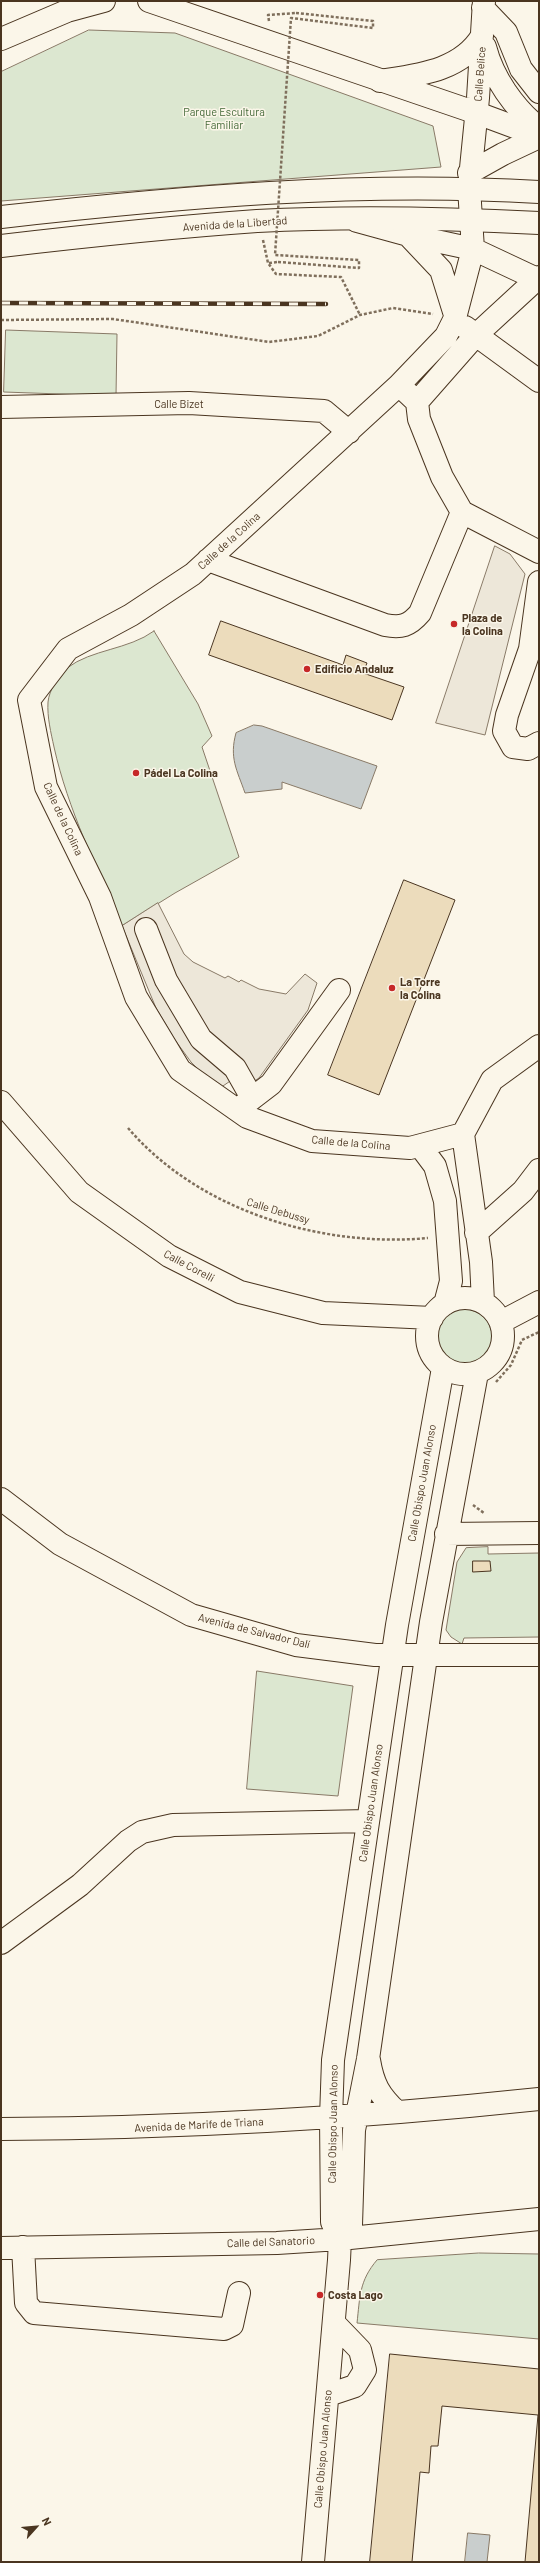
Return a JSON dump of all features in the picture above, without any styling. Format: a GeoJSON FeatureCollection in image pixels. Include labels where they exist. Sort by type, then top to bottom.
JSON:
{"type":"FeatureCollection","features":[{"type":"Feature","properties":{"kind":"street"},"geometry":{"type":"LineString","coordinates":[[32,24],[65,1]]}},
{"type":"Feature","properties":{"kind":"street"},"geometry":{"type":"LineString","coordinates":[[1,39],[32,24],[67,11],[104,1]]}},
{"type":"Feature","properties":{"kind":"street"},"geometry":{"type":"LineString","coordinates":[[152,1],[380,81],[477,112],[539,137]]}},
{"type":"Feature","properties":{"kind":"street"},"geometry":{"type":"LineString","coordinates":[[484,4],[506,32],[520,69],[539,92]]}},
{"type":"Feature","properties":{"kind":"street","name":"Calle Belice"},"geometry":{"type":"LineString","coordinates":[[469,180],[477,112],[484,4]]}},
{"type":"Feature","properties":{"kind":"street","name":"Calle Belice"},"geometry":{"type":"LineString","coordinates":[[380,81],[423,74],[440,68],[474,50],[482,36]]}},
{"type":"Feature","properties":{"kind":"street","name":"Calle Belice"},"geometry":{"type":"LineString","coordinates":[[482,36],[489,62],[497,78],[523,112],[539,128]]}},
{"type":"Feature","properties":{"kind":"street"},"geometry":{"type":"LineString","coordinates":[[469,180],[503,154],[539,137]]}},
{"type":"Feature","properties":{"kind":"street"},"geometry":{"type":"LineString","coordinates":[[1,217],[253,193],[469,180],[539,192]]}},
{"type":"Feature","properties":{"kind":"street","name":"Calle de la Colina"},"geometry":{"type":"LineString","coordinates":[[463,1134],[410,1148],[312,1141],[247,1117],[245,1104],[180,1070],[136,997],[100,897],[46,787],[29,700],[68,649],[131,615],[192,574],[349,432],[399,385],[446,336],[455,318],[473,249],[469,180]]}},
{"type":"Feature","properties":{"kind":"street","name":"Avenida de la Libertad"},"geometry":{"type":"LineString","coordinates":[[1,246],[125,232],[259,221],[471,219],[539,223]]}},
{"type":"Feature","properties":{"kind":"street"},"geometry":{"type":"LineString","coordinates":[[352,220],[408,236],[473,249],[539,278],[475,336],[417,402]]}},
{"type":"Feature","properties":{"kind":"street"},"geometry":{"type":"LineString","coordinates":[[408,236],[441,270],[455,318],[475,336],[539,381]]}},
{"type":"Feature","properties":{"kind":"street"},"geometry":{"type":"LineString","coordinates":[[399,385],[417,402],[419,419],[442,477],[462,512],[539,552]]}},
{"type":"Feature","properties":{"kind":"street","name":"Calle Bizet"},"geometry":{"type":"LineString","coordinates":[[1,407],[189,403],[324,411],[349,432]]}},
{"type":"Feature","properties":{"kind":"street"},"geometry":{"type":"LineString","coordinates":[[208,560],[385,625],[398,627],[412,623],[420,613],[462,512]]}},
{"type":"Feature","properties":{"kind":"street"},"geometry":{"type":"LineString","coordinates":[[539,582],[530,649],[507,715],[504,731],[513,747],[528,749],[539,743]]}},
{"type":"Feature","properties":{"kind":"street"},"geometry":{"type":"LineString","coordinates":[[146,929],[166,980],[201,1039],[235,1068],[245,1104],[271,1084],[339,990]]}},
{"type":"Feature","properties":{"kind":"street"},"geometry":{"type":"LineString","coordinates":[[483,1302],[476,1233],[463,1134],[492,1080],[539,1046]]}},
{"type":"Feature","properties":{"kind":"street","name":"Calle Corelli"},"geometry":{"type":"LineString","coordinates":[[1,1102],[79,1192],[176,1260],[240,1292],[323,1313],[438,1311]]}},
{"type":"Feature","properties":{"kind":"street"},"geometry":{"type":"LineString","coordinates":[[420,1146],[435,1166],[445,1201],[449,1236],[451,1281],[438,1311],[427,1341],[430,1351],[443,1368],[454,1373],[485,1378],[488,1368],[500,1353],[504,1334],[501,1322],[490,1307],[483,1302],[470,1298],[457,1299],[438,1311]]}},
{"type":"Feature","properties":{"kind":"street"},"geometry":{"type":"LineString","coordinates":[[476,1233],[518,1197],[539,1170]]}},
{"type":"Feature","properties":{"kind":"street"},"geometry":{"type":"LineString","coordinates":[[501,1322],[539,1302]]}},
{"type":"Feature","properties":{"kind":"street","name":"Calle Obispo Juan Alonso"},"geometry":{"type":"LineString","coordinates":[[313,2562],[340,2239],[332,2222],[331,2118],[334,2060],[397,1625],[443,1368]]}},
{"type":"Feature","properties":{"kind":"street","name":"Calle Obispo Juan Alonso"},"geometry":{"type":"LineString","coordinates":[[340,2239],[351,2225],[356,2116],[368,2059],[426,1655],[446,1534],[485,1378]]}},
{"type":"Feature","properties":{"kind":"street","name":"Avenida de Salvador Dalí"},"geometry":{"type":"LineString","coordinates":[[1,1499],[60,1544],[191,1615],[296,1645],[393,1655],[539,1655]]}},
{"type":"Feature","properties":{"kind":"street"},"geometry":{"type":"LineString","coordinates":[[446,1534],[539,1533]]}},
{"type":"Feature","properties":{"kind":"street"},"geometry":{"type":"LineString","coordinates":[[1,1943],[80,1885],[128,1841],[142,1832],[173,1825],[368,1821]]}},
{"type":"Feature","properties":{"kind":"street"},"geometry":{"type":"LineString","coordinates":[[368,2059],[371,2075],[381,2096],[397,2112]]}},
{"type":"Feature","properties":{"kind":"street","name":"Avenida de Marife de Triana"},"geometry":{"type":"LineString","coordinates":[[1,2129],[127,2128],[331,2118],[539,2099]]}},
{"type":"Feature","properties":{"kind":"street","name":"Calle del Sanatorio"},"geometry":{"type":"LineString","coordinates":[[1,2248],[277,2243],[340,2239],[539,2219]]}},
{"type":"Feature","properties":{"kind":"street"},"geometry":{"type":"LineString","coordinates":[[23,2247],[26,2303],[34,2313],[224,2329],[232,2325],[239,2293]]}},
{"type":"Feature","properties":{"kind":"street"},"geometry":{"type":"LineString","coordinates":[[328,2395],[355,2386],[365,2370],[360,2350],[334,2323]]}},
{"type":"Feature","properties":{"kind":"path"},"geometry":{"type":"LineString","coordinates":[[268,263],[278,262],[359,268],[359,260],[275,255],[291,18],[373,28],[373,21],[296,12]]}},
{"type":"Feature","properties":{"kind":"path"},"geometry":{"type":"LineString","coordinates":[[259,221],[268,263],[276,274],[341,277],[360,315]]}},
{"type":"Feature","properties":{"kind":"path"},"geometry":{"type":"LineString","coordinates":[[1,320],[113,319],[270,342],[318,336],[360,315],[393,308],[455,318]]}},
{"type":"Feature","properties":{"kind":"path","name":"Calle Debussy"},"geometry":{"type":"LineString","coordinates":[[128,1128],[170,1167],[211,1195],[255,1215],[332,1234],[410,1240],[449,1236]]}},
{"type":"Feature","properties":{"kind":"path"},"geometry":{"type":"LineString","coordinates":[[485,1378],[500,1380],[512,1365],[522,1340],[539,1332]]}},
{"type":"Feature","properties":{"kind":"path"},"geometry":{"type":"LineString","coordinates":[[474,1497],[473,1504],[485,1514],[493,1514]]}},
{"type":"Feature","properties":{"kind":"green space","name":"Parque Escultura Familiar"},"geometry":{"type":"Polygon","coordinates":[[[89,30],[175,33],[433,126],[441,167],[1,201],[1,72],[89,30]]]}},
{"type":"Feature","properties":{"kind":"green space"},"geometry":{"type":"Polygon","coordinates":[[[6,330],[117,334],[116,396],[4,392],[6,330]]]}},
{"type":"Feature","properties":{"kind":"green space","name":"Pádel La Colina"},"geometry":{"type":"Polygon","coordinates":[[[154,631],[198,704],[212,736],[202,747],[239,857],[175,893],[122,926],[84,838],[67,793],[52,736],[48,702],[54,684],[67,668],[87,657],[133,642],[154,631]]]}},
{"type":"Feature","properties":{"kind":"green space"},"geometry":{"type":"Polygon","coordinates":[[[458,1309],[470,1309],[484,1317],[492,1331],[490,1348],[484,1357],[470,1365],[458,1365],[448,1360],[441,1353],[436,1343],[436,1331],[441,1321],[448,1314],[458,1309]]]}},
{"type":"Feature","properties":{"kind":"green space"},"geometry":{"type":"Polygon","coordinates":[[[488,1547],[488,1554],[539,1553],[539,1637],[464,1638],[462,1644],[451,1637],[446,1630],[457,1562],[466,1548],[488,1547]]]}},
{"type":"Feature","properties":{"kind":"green space"},"geometry":{"type":"Polygon","coordinates":[[[257,1671],[353,1686],[338,1796],[247,1789],[257,1671]]]}},
{"type":"Feature","properties":{"kind":"green space"},"geometry":{"type":"Polygon","coordinates":[[[479,2253],[539,2254],[539,2339],[357,2323],[361,2290],[367,2275],[377,2260],[479,2253]]]}},
{"type":"Feature","properties":{"kind":"shaded area"},"geometry":{"type":"Polygon","coordinates":[[[495,546],[510,554],[525,574],[485,735],[436,723],[495,546]]]}},
{"type":"Feature","properties":{"kind":"shaded area"},"geometry":{"type":"Polygon","coordinates":[[[254,725],[262,726],[377,766],[361,809],[282,782],[282,789],[245,793],[235,764],[233,750],[234,742],[236,733],[254,725]]]}},
{"type":"Feature","properties":{"kind":"shaded area"},"geometry":{"type":"Polygon","coordinates":[[[158,903],[184,954],[193,962],[225,978],[228,976],[239,982],[241,980],[259,989],[286,994],[305,974],[317,983],[308,1010],[259,1078],[253,1082],[239,1075],[220,1088],[212,1083],[191,1062],[175,1040],[156,1008],[122,926],[158,903]]]}},
{"type":"Feature","properties":{"kind":"shaded area"},"geometry":{"type":"Polygon","coordinates":[[[468,2533],[490,2535],[487,2562],[465,2562],[468,2533]]]}},
{"type":"Feature","properties":{"kind":"building","name":"Edificio Andaluz"},"geometry":{"type":"Polygon","coordinates":[[[221,621],[343,665],[346,655],[367,663],[363,673],[404,687],[392,720],[209,655],[221,621]]]}},
{"type":"Feature","properties":{"kind":"building","name":"La Torre la Colina"},"geometry":{"type":"Polygon","coordinates":[[[404,880],[455,900],[379,1095],[328,1075],[404,880]]]}},
{"type":"Feature","properties":{"kind":"building"},"geometry":{"type":"Polygon","coordinates":[[[473,1561],[490,1561],[491,1571],[473,1572],[473,1561]]]}},
{"type":"Feature","properties":{"kind":"building"},"geometry":{"type":"Polygon","coordinates":[[[390,2354],[539,2369],[539,2562],[525,2562],[538,2415],[442,2406],[438,2446],[431,2446],[429,2473],[420,2472],[412,2562],[370,2562],[390,2354]]]}},
{"type":"Feature","properties":{"kind":"railway"},"geometry":{"type":"LineString","coordinates":[[1,303],[326,304]]}},
{"type":"Feature","properties":{"kind":"place","name":"Plaza de la Colina"},"geometry":{"type":"Point","coordinates":[454,624]}},
{"type":"Feature","properties":{"kind":"place","name":"Edificio Andaluz"},"geometry":{"type":"Point","coordinates":[307,669]}},
{"type":"Feature","properties":{"kind":"place","name":"Pádel La Colina"},"geometry":{"type":"Point","coordinates":[136,773]}},
{"type":"Feature","properties":{"kind":"place","name":"La Torre la Colina"},"geometry":{"type":"Point","coordinates":[392,988]}},
{"type":"Feature","properties":{"kind":"place","name":"Costa Lago"},"geometry":{"type":"Point","coordinates":[320,2295]}}]}
